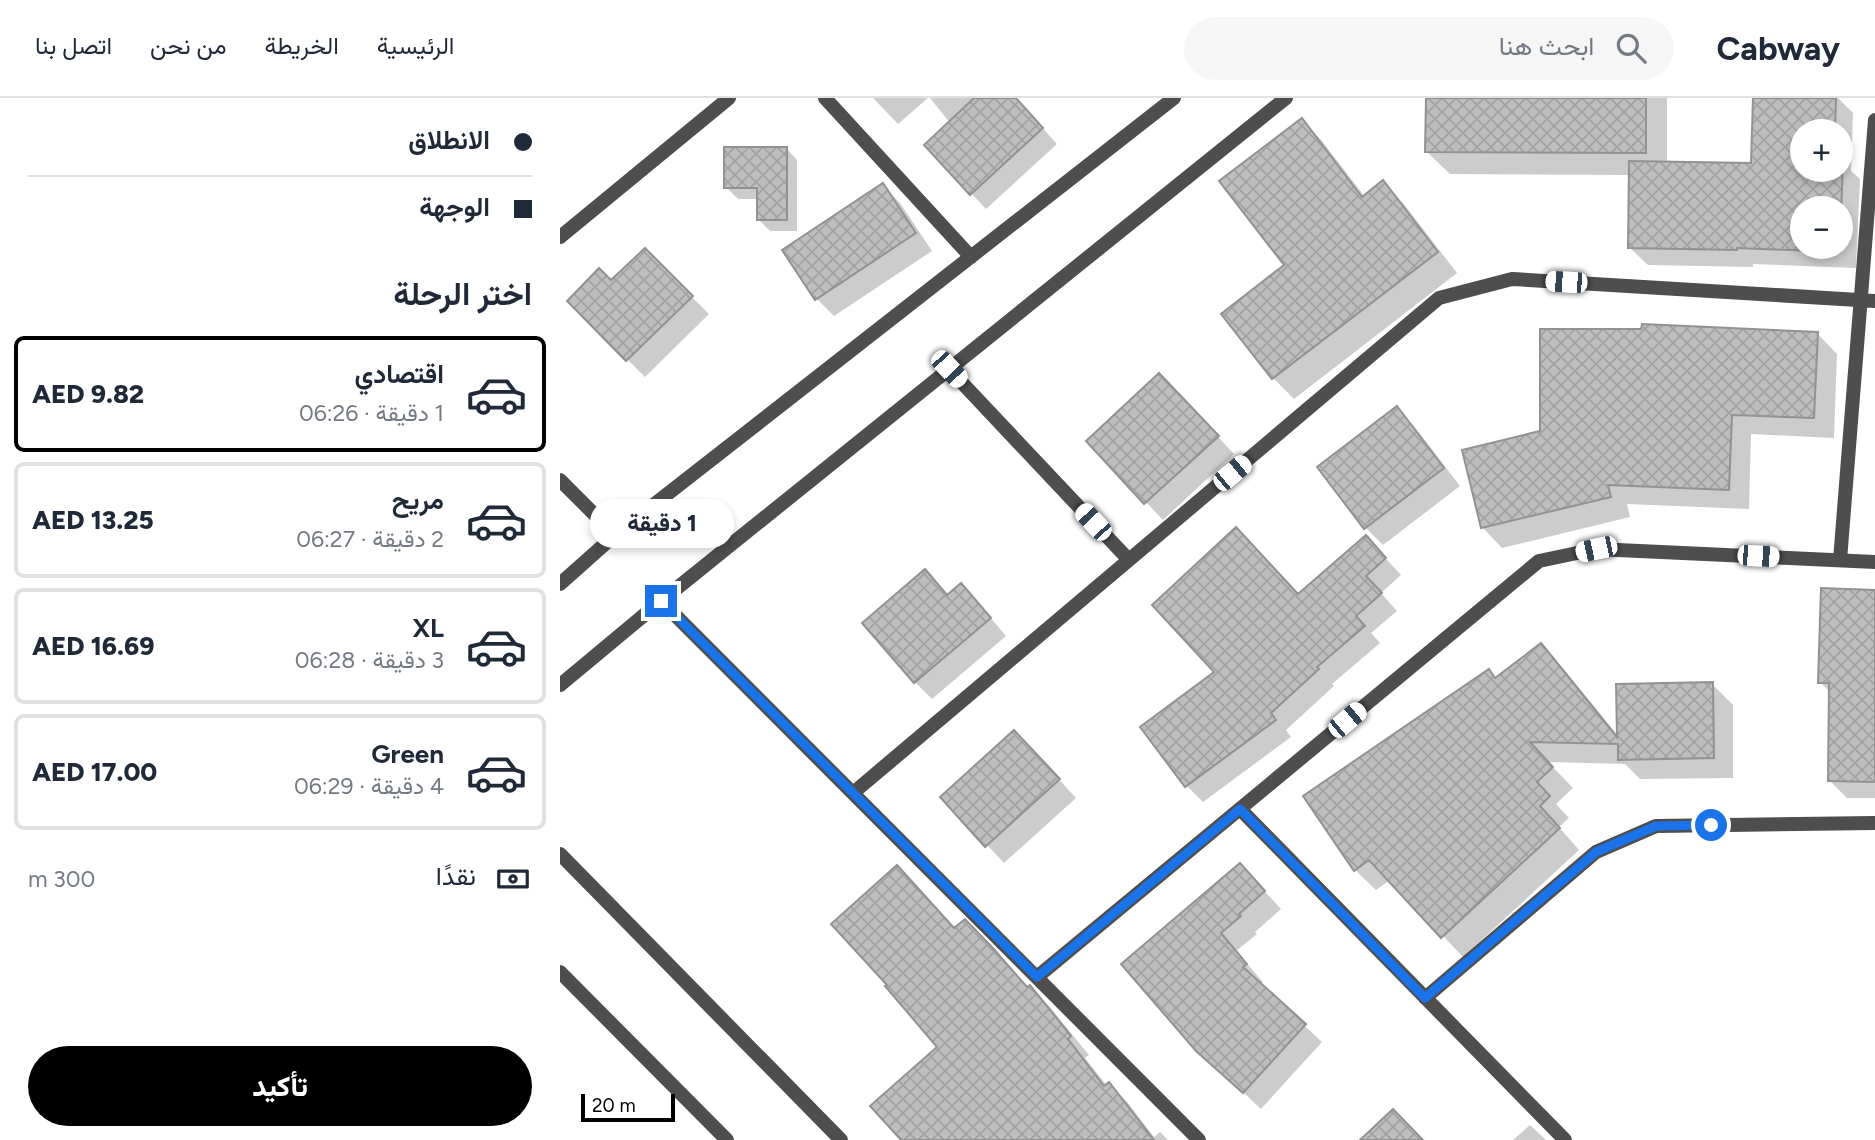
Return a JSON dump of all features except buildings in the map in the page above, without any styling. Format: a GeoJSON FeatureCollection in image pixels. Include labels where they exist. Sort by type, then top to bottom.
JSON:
{"type":"FeatureCollection","features":[{"type":"Feature","properties":{"kind":"street"},"geometry":{"type":"LineString","coordinates":[[560,237],[729,98]]}},
{"type":"Feature","properties":{"kind":"street"},"geometry":{"type":"LineString","coordinates":[[825,98],[971,257]]}},
{"type":"Feature","properties":{"kind":"street"},"geometry":{"type":"LineString","coordinates":[[560,584],[615,535],[1174,98]]}},
{"type":"Feature","properties":{"kind":"street"},"geometry":{"type":"LineString","coordinates":[[560,685],[1286,98]]}},
{"type":"Feature","properties":{"kind":"street"},"geometry":{"type":"LineString","coordinates":[[1840,560],[1868,300],[1875,120]]}},
{"type":"Feature","properties":{"kind":"street"},"geometry":{"type":"LineString","coordinates":[[853,793],[1439,298],[1512,279],[1868,300]]}},
{"type":"Feature","properties":{"kind":"street"},"geometry":{"type":"LineString","coordinates":[[949,369],[1129,560]]}},
{"type":"Feature","properties":{"kind":"street"},"geometry":{"type":"LineString","coordinates":[[560,480],[615,535]]}},
{"type":"Feature","properties":{"kind":"street"},"geometry":{"type":"LineString","coordinates":[[1037,977],[1539,561],[1596,549],[1875,562]]}},
{"type":"Feature","properties":{"kind":"street"},"geometry":{"type":"LineString","coordinates":[[661,601],[1199,1140]]}},
{"type":"Feature","properties":{"kind":"street"},"geometry":{"type":"LineString","coordinates":[[1240,809],[1565,1140]]}},
{"type":"Feature","properties":{"kind":"street"},"geometry":{"type":"LineString","coordinates":[[1425,998],[1596,852],[1656,826],[1875,823]]}},
{"type":"Feature","properties":{"kind":"street"},"geometry":{"type":"LineString","coordinates":[[560,855],[841,1140]]}},
{"type":"Feature","properties":{"kind":"street"},"geometry":{"type":"LineString","coordinates":[[560,972],[727,1140]]}},
{"type":"Feature","properties":{"kind":"route"},"geometry":{"type":"LineString","coordinates":[[661,601],[1037,977],[1240,809],[1425,998],[1596,852],[1656,826],[1711,825]]}}]}
